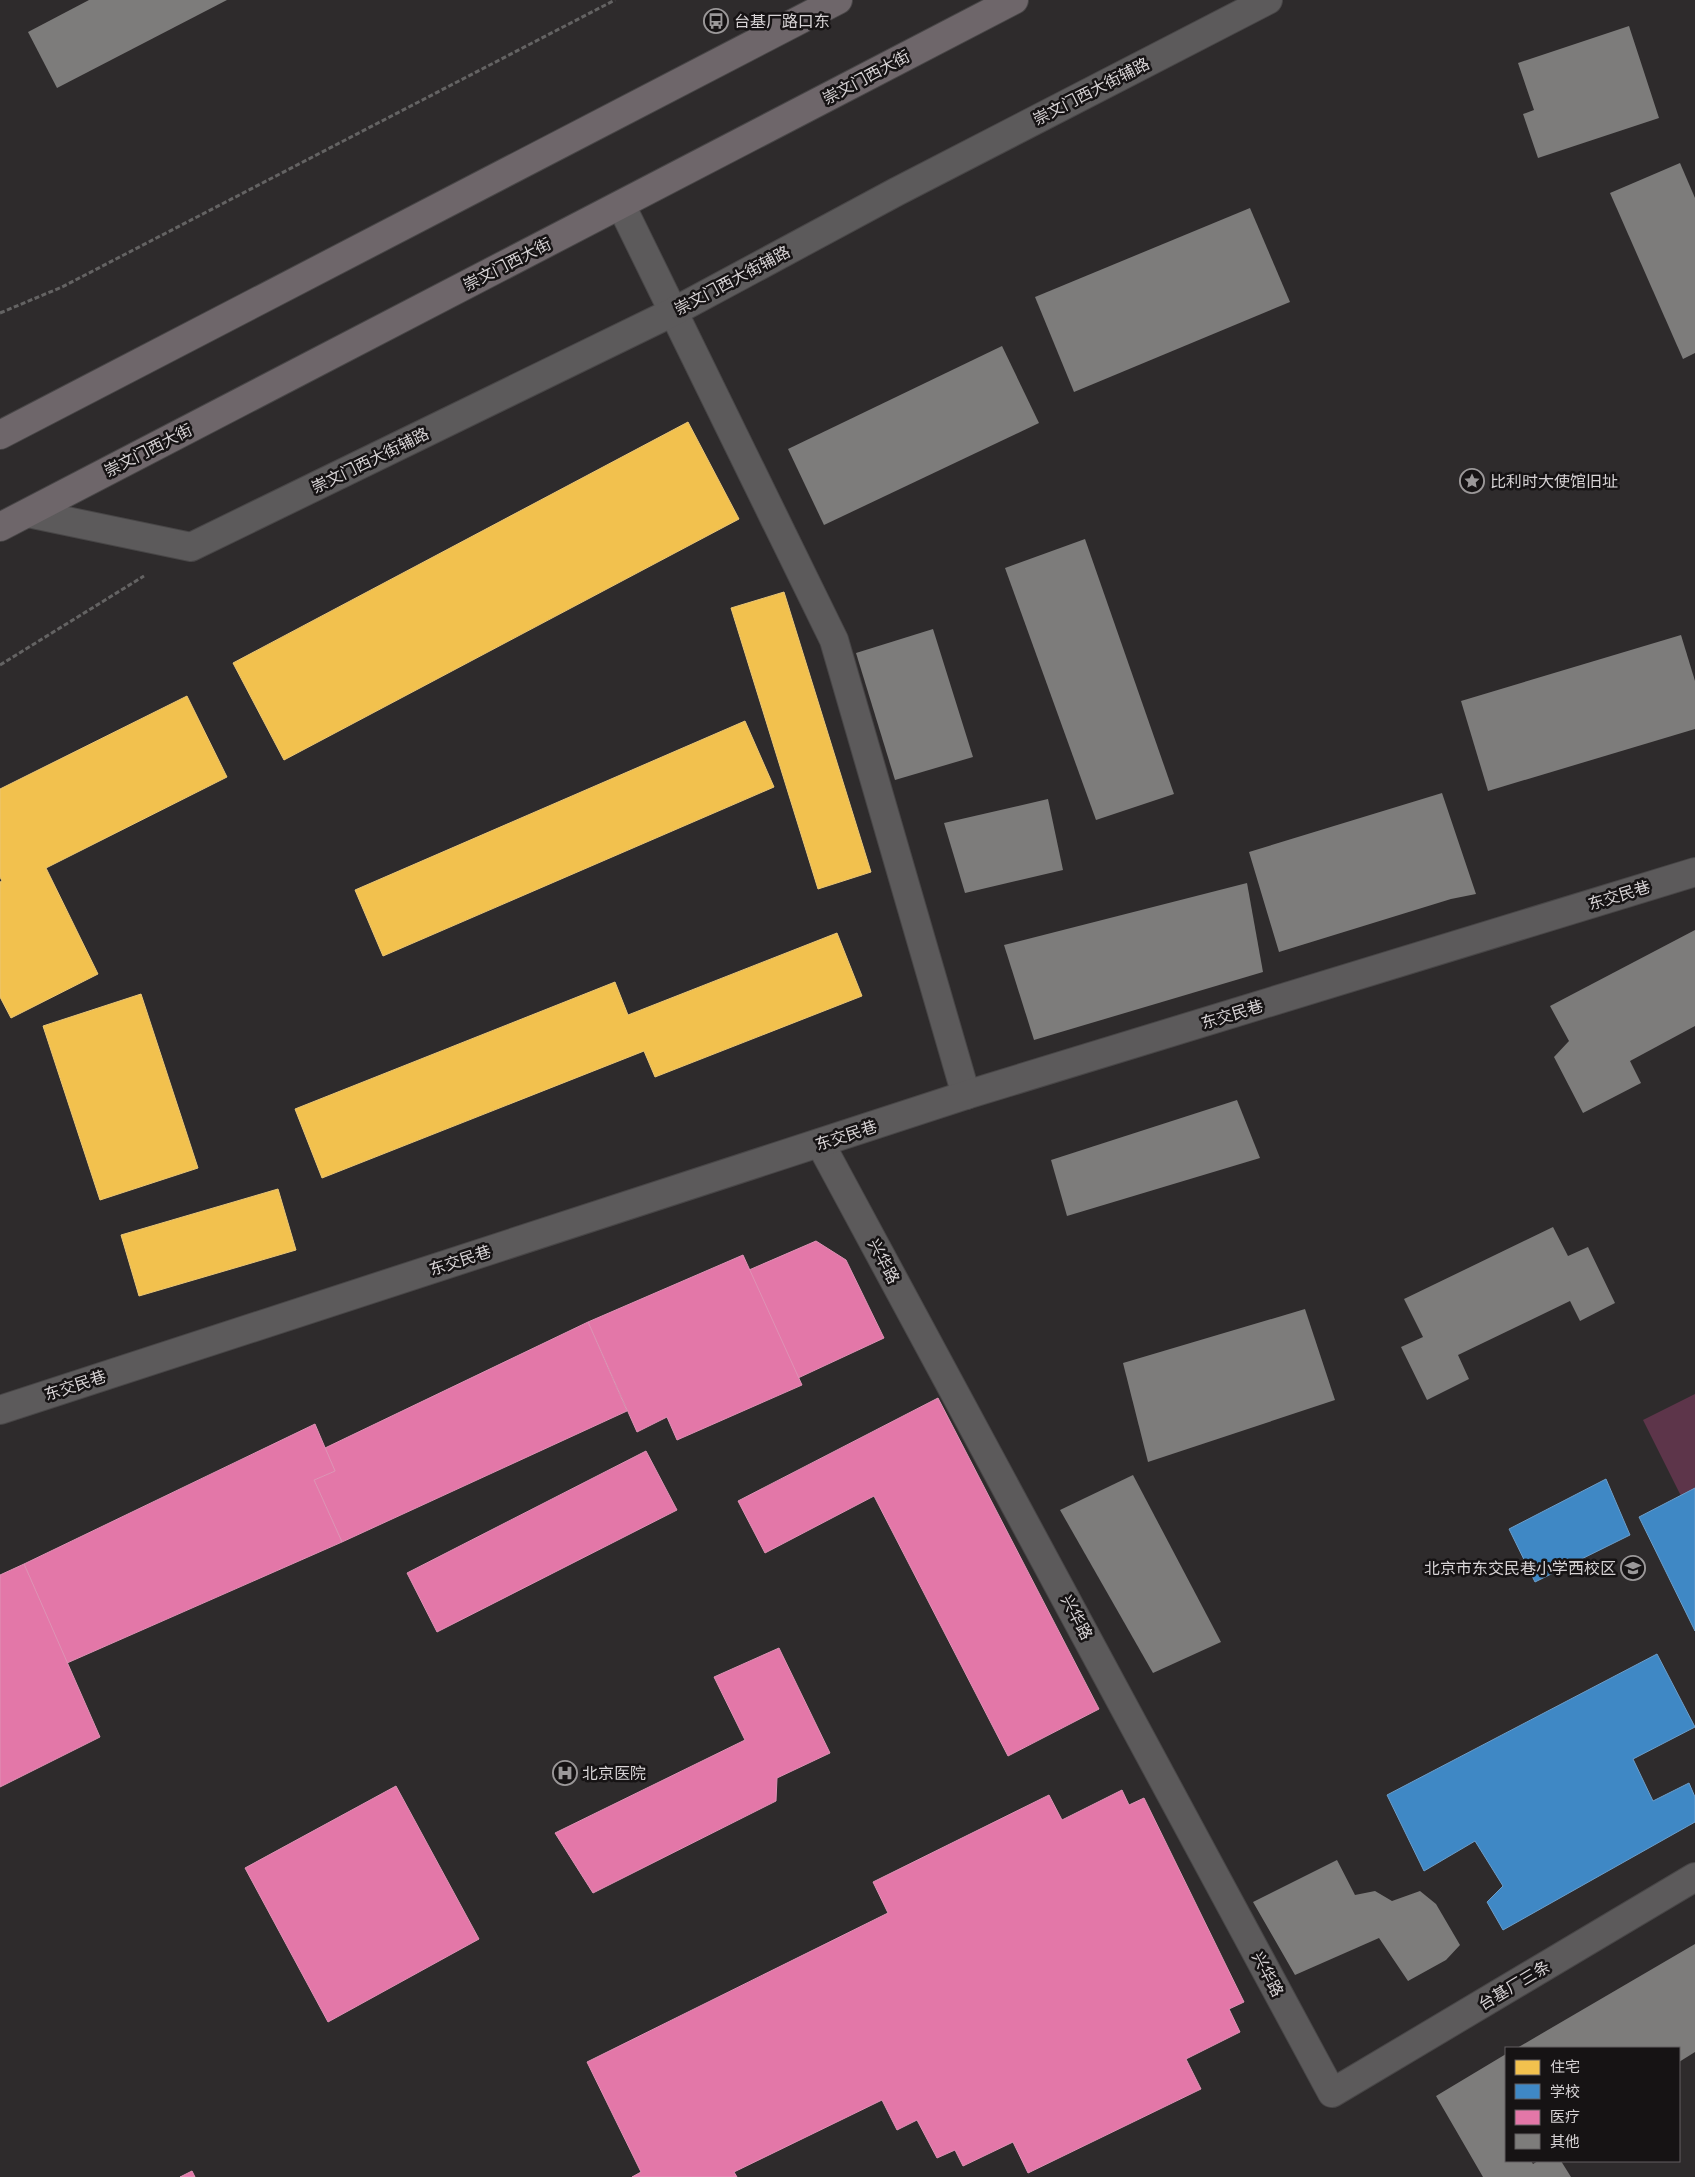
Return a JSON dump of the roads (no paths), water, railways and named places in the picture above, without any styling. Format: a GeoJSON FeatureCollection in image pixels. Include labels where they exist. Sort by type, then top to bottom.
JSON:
{"type":"FeatureCollection","features":[{"type":"Feature","properties":{"kind":"main road"},"geometry":{"type":"LineString","coordinates":[[0,435],[838,0]]}},
{"type":"Feature","properties":{"kind":"main road","name":"崇文门西大街"},"geometry":{"type":"LineString","coordinates":[[0,527],[1014,0]]}},
{"type":"Feature","properties":{"kind":"street","name":"崇文门西大街辅路"},"geometry":{"type":"LineString","coordinates":[[28,513],[191,547],[673,312],[870,206],[1268,0]]}},
{"type":"Feature","properties":{"kind":"street"},"geometry":{"type":"LineString","coordinates":[[621,205],[834,640],[966,1095]]}},
{"type":"Feature","properties":{"kind":"street","name":"东交民巷"},"geometry":{"type":"LineString","coordinates":[[0,1410],[966,1095],[1695,872]]}},
{"type":"Feature","properties":{"kind":"street","name":"兴华路"},"geometry":{"type":"LineString","coordinates":[[820,1143],[1332,2093]]}},
{"type":"Feature","properties":{"kind":"street","name":"台基厂三条"},"geometry":{"type":"LineString","coordinates":[[1332,2093],[1695,1877]]}},
{"type":"Feature","properties":{"kind":"place","name":"台基厂路口东"},"geometry":{"type":"Point","coordinates":[716,21]}},
{"type":"Feature","properties":{"kind":"place","name":"比利时大使馆旧址"},"geometry":{"type":"Point","coordinates":[1472,481]}},
{"type":"Feature","properties":{"kind":"place","name":"北京市东交民巷小学西校区"},"geometry":{"type":"Point","coordinates":[1633,1568]}},
{"type":"Feature","properties":{"kind":"place","name":"北京医院"},"geometry":{"type":"Point","coordinates":[565,1773]}}]}
